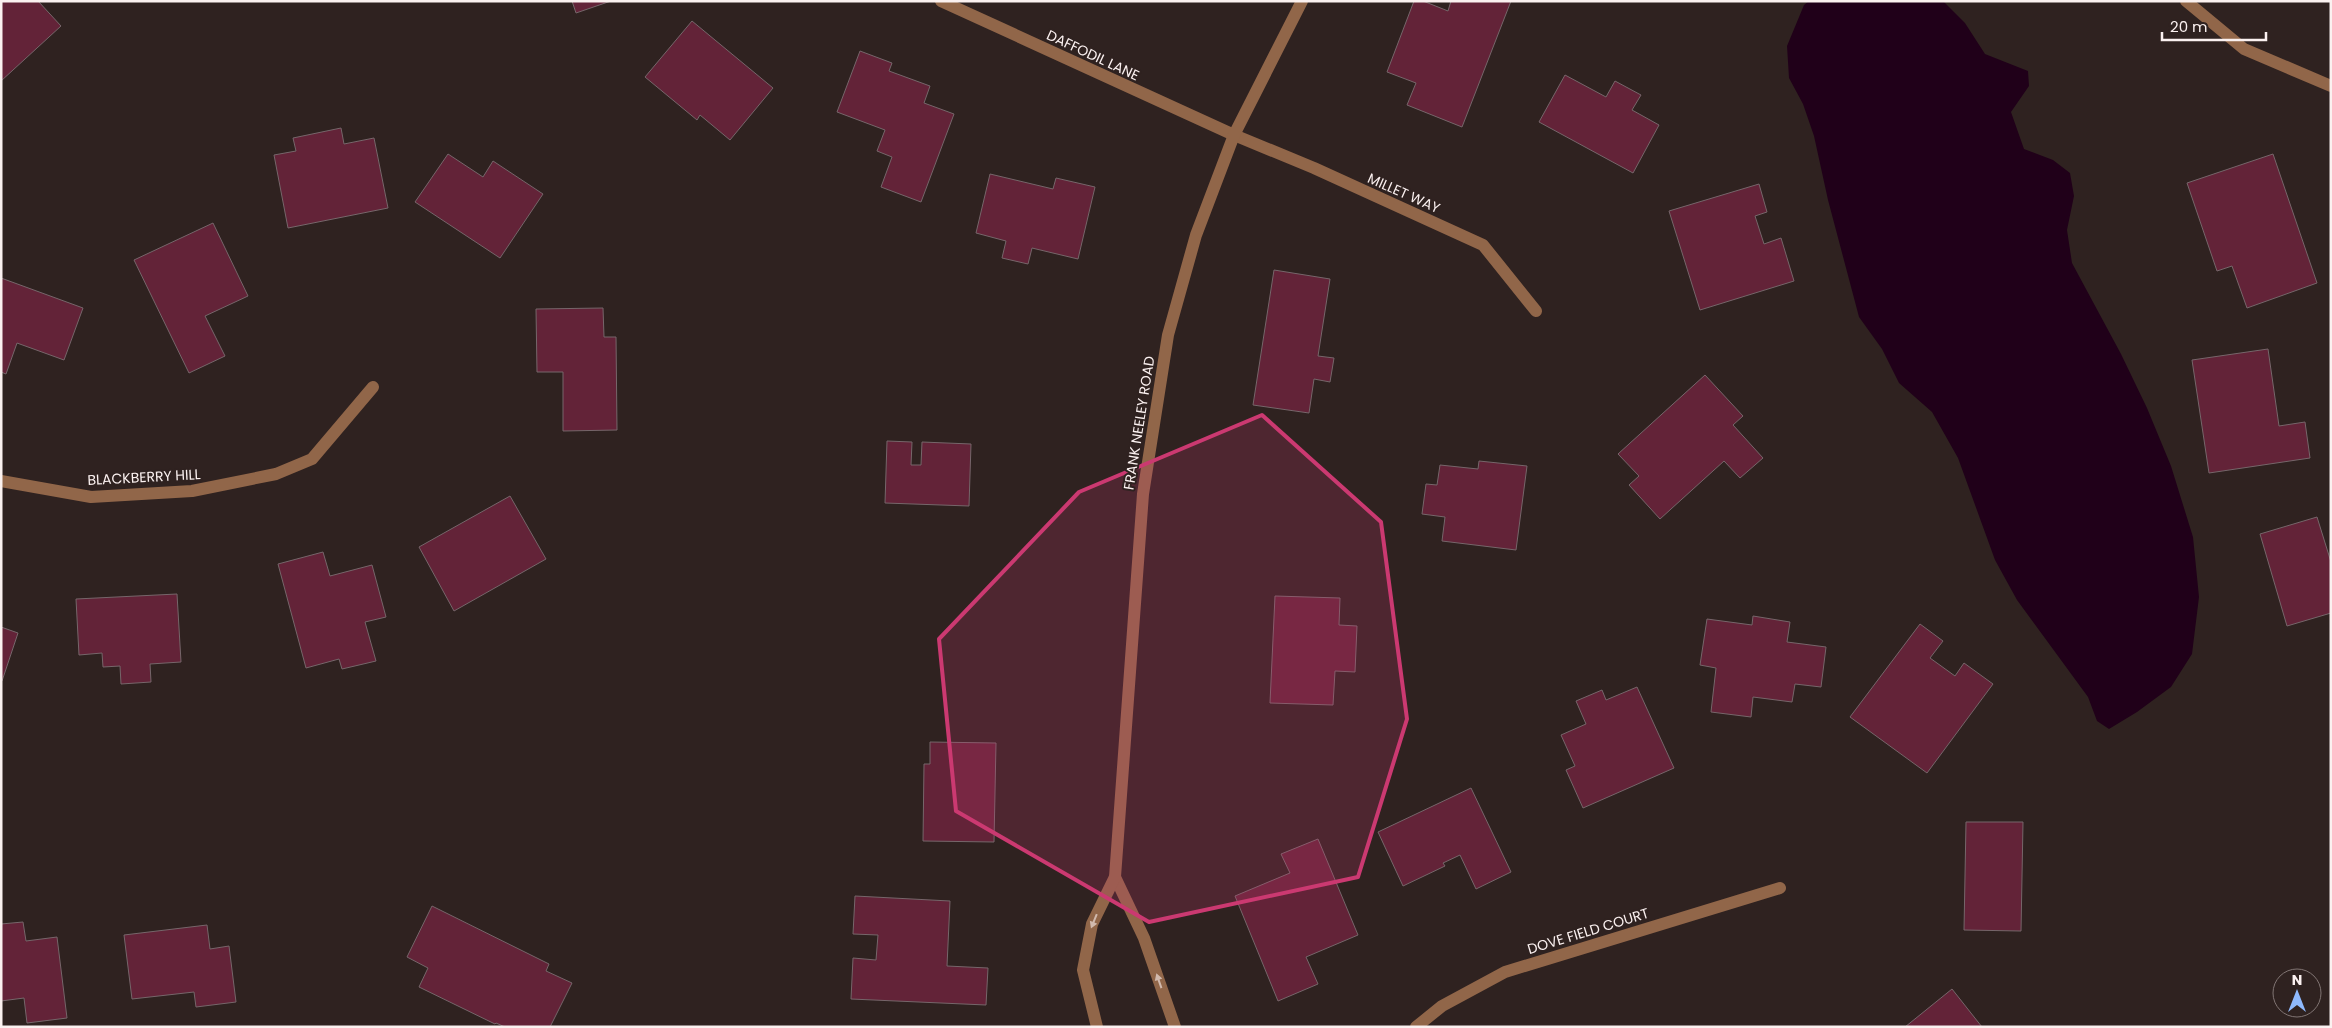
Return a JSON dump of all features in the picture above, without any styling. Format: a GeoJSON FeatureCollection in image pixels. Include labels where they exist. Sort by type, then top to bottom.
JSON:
{"type":"FeatureCollection","features":[{"type":"Feature","properties":{"kind":"street","name":"DAFFODIL LANE"},"geometry":{"type":"LineString","coordinates":[[941,1],[1234,135]]}},
{"type":"Feature","properties":{"kind":"street","name":"FRANK NEELEY ROAD"},"geometry":{"type":"LineString","coordinates":[[1097,1027],[1083,970],[1092,924],[1115,876],[1143,494],[1168,335],[1196,235],[1234,135],[1302,1]]}},
{"type":"Feature","properties":{"kind":"street"},"geometry":{"type":"LineString","coordinates":[[2186,1],[2244,49],[2331,86]]}},
{"type":"Feature","properties":{"kind":"street","name":"MILLET WAY"},"geometry":{"type":"LineString","coordinates":[[1234,135],[1314,168],[1483,245],[1536,311]]}},
{"type":"Feature","properties":{"kind":"street","name":"BLACKBERRY HILL"},"geometry":{"type":"LineString","coordinates":[[1,481],[91,497],[192,491],[276,474],[312,459],[373,387]]}},
{"type":"Feature","properties":{"kind":"street","name":"FRANK NEELEY ROAD"},"geometry":{"type":"LineString","coordinates":[[1115,876],[1144,938],[1175,1027]]}},
{"type":"Feature","properties":{"kind":"street","name":"DOVE FIELD COURT"},"geometry":{"type":"LineString","coordinates":[[1416,1027],[1442,1006],[1505,972],[1780,888]]}},
{"type":"Feature","properties":{"kind":"highlighted area"},"geometry":{"type":"Polygon","coordinates":[[[1262,415],[1381,522],[1407,719],[1358,877],[1149,922],[956,811],[939,639],[1079,492],[1262,415]]]}},
{"type":"Feature","properties":{"kind":"shaded area"},"geometry":{"type":"Polygon","coordinates":[[[1809,1],[1943,1],[1965,23],[1985,54],[2028,71],[2029,86],[2011,112],[2024,149],[2053,160],[2070,173],[2074,196],[2067,230],[2072,263],[2121,354],[2147,408],[2171,466],[2193,537],[2199,597],[2192,654],[2171,687],[2137,712],[2109,729],[2097,721],[2088,697],[2017,600],[1995,560],[1958,458],[1932,412],[1899,383],[1882,349],[1859,317],[1828,200],[1814,136],[1803,104],[1789,78],[1787,46],[1804,5],[1809,1]]]}},
{"type":"Feature","properties":{"kind":"building"},"geometry":{"type":"Polygon","coordinates":[[[1,1],[38,1],[61,26],[1,81],[1,1]]]}},
{"type":"Feature","properties":{"kind":"building"},"geometry":{"type":"Polygon","coordinates":[[[572,1],[611,1],[576,13],[572,1]]]}},
{"type":"Feature","properties":{"kind":"building"},"geometry":{"type":"Polygon","coordinates":[[[1414,1],[1423,1],[1448,11],[1451,1],[1511,1],[1462,127],[1407,105],[1416,83],[1387,72],[1414,1]]]}},
{"type":"Feature","properties":{"kind":"building"},"geometry":{"type":"Polygon","coordinates":[[[692,21],[773,88],[730,140],[700,115],[697,120],[645,77],[692,21]]]}},
{"type":"Feature","properties":{"kind":"building"},"geometry":{"type":"Polygon","coordinates":[[[860,51],[892,63],[889,71],[930,86],[924,103],[954,114],[921,202],[881,187],[892,157],[877,151],[885,130],[837,112],[860,51]]]}},
{"type":"Feature","properties":{"kind":"building"},"geometry":{"type":"Polygon","coordinates":[[[1565,75],[1606,97],[1615,81],[1641,95],[1632,110],[1659,125],[1633,173],[1539,122],[1565,75]]]}},
{"type":"Feature","properties":{"kind":"building"},"geometry":{"type":"Polygon","coordinates":[[[341,128],[344,144],[374,138],[388,208],[288,228],[274,155],[296,151],[293,138],[341,128]]]}},
{"type":"Feature","properties":{"kind":"building"},"geometry":{"type":"Polygon","coordinates":[[[448,154],[483,177],[493,161],[543,194],[500,258],[415,202],[448,154]]]}},
{"type":"Feature","properties":{"kind":"building"},"geometry":{"type":"Polygon","coordinates":[[[2273,154],[2317,283],[2247,308],[2232,266],[2217,271],[2187,183],[2273,154]]]}},
{"type":"Feature","properties":{"kind":"building"},"geometry":{"type":"Polygon","coordinates":[[[990,174],[1053,189],[1056,178],[1095,187],[1078,259],[1032,248],[1028,264],[1002,258],[1006,241],[976,233],[990,174]]]}},
{"type":"Feature","properties":{"kind":"building"},"geometry":{"type":"Polygon","coordinates":[[[1759,184],[1767,212],[1755,216],[1764,244],[1781,238],[1794,281],[1700,310],[1669,211],[1759,184]]]}},
{"type":"Feature","properties":{"kind":"building"},"geometry":{"type":"Polygon","coordinates":[[[213,223],[248,296],[205,316],[225,356],[189,373],[134,260],[213,223]]]}},
{"type":"Feature","properties":{"kind":"building"},"geometry":{"type":"Polygon","coordinates":[[[1274,270],[1330,279],[1318,356],[1334,358],[1330,382],[1314,379],[1309,413],[1253,405],[1274,270]]]}},
{"type":"Feature","properties":{"kind":"building"},"geometry":{"type":"Polygon","coordinates":[[[1,278],[83,308],[64,360],[17,343],[6,374],[1,372],[1,278]]]}},
{"type":"Feature","properties":{"kind":"building"},"geometry":{"type":"Polygon","coordinates":[[[603,308],[604,337],[616,337],[617,430],[563,431],[563,372],[537,372],[536,309],[603,308]]]}},
{"type":"Feature","properties":{"kind":"building"},"geometry":{"type":"Polygon","coordinates":[[[2268,349],[2279,426],[2305,422],[2310,458],[2209,473],[2192,360],[2268,349]]]}},
{"type":"Feature","properties":{"kind":"building"},"geometry":{"type":"Polygon","coordinates":[[[1705,375],[1743,416],[1733,425],[1763,458],[1740,478],[1724,461],[1660,519],[1629,485],[1639,476],[1618,454],[1705,375]]]}},
{"type":"Feature","properties":{"kind":"building"},"geometry":{"type":"Polygon","coordinates":[[[887,441],[912,442],[911,465],[921,465],[922,442],[971,444],[969,506],[885,503],[887,441]]]}},
{"type":"Feature","properties":{"kind":"building"},"geometry":{"type":"Polygon","coordinates":[[[1479,461],[1527,466],[1516,550],[1442,541],[1445,517],[1422,514],[1426,484],[1437,485],[1440,465],[1478,469],[1479,461]]]}},
{"type":"Feature","properties":{"kind":"building"},"geometry":{"type":"Polygon","coordinates":[[[510,496],[546,559],[454,611],[419,547],[510,496]]]}},
{"type":"Feature","properties":{"kind":"building"},"geometry":{"type":"Polygon","coordinates":[[[2317,517],[2331,562],[2331,613],[2287,626],[2260,534],[2317,517]]]}},
{"type":"Feature","properties":{"kind":"building"},"geometry":{"type":"Polygon","coordinates":[[[323,552],[330,576],[372,565],[386,617],[365,622],[376,661],[342,669],[339,659],[306,668],[278,564],[323,552]]]}},
{"type":"Feature","properties":{"kind":"building"},"geometry":{"type":"Polygon","coordinates":[[[177,594],[181,662],[150,664],[151,682],[121,684],[120,666],[103,667],[102,653],[79,655],[76,599],[177,594]]]}},
{"type":"Feature","properties":{"kind":"building"},"geometry":{"type":"Polygon","coordinates":[[[1275,596],[1340,598],[1339,625],[1357,626],[1355,672],[1335,671],[1333,705],[1270,703],[1275,596]]]}},
{"type":"Feature","properties":{"kind":"building"},"geometry":{"type":"Polygon","coordinates":[[[1753,616],[1790,622],[1787,642],[1826,647],[1821,687],[1795,684],[1792,702],[1753,697],[1751,717],[1711,712],[1716,668],[1700,665],[1707,619],[1752,625],[1753,616]]]}},
{"type":"Feature","properties":{"kind":"building"},"geometry":{"type":"Polygon","coordinates":[[[1920,624],[1943,641],[1930,658],[1955,676],[1964,663],[1993,684],[1927,773],[1850,717],[1920,624]]]}},
{"type":"Feature","properties":{"kind":"building"},"geometry":{"type":"Polygon","coordinates":[[[1,627],[18,633],[2,681],[1,681],[1,627]]]}},
{"type":"Feature","properties":{"kind":"building"},"geometry":{"type":"Polygon","coordinates":[[[1637,687],[1674,768],[1583,808],[1566,770],[1575,766],[1561,735],[1586,724],[1576,701],[1602,690],[1606,700],[1637,687]]]}},
{"type":"Feature","properties":{"kind":"building"},"geometry":{"type":"Polygon","coordinates":[[[930,742],[996,743],[994,842],[923,841],[924,764],[930,764],[930,742]]]}},
{"type":"Feature","properties":{"kind":"building"},"geometry":{"type":"Polygon","coordinates":[[[1471,788],[1511,872],[1476,889],[1460,855],[1443,863],[1445,866],[1403,886],[1378,832],[1471,788]]]}},
{"type":"Feature","properties":{"kind":"building"},"geometry":{"type":"Polygon","coordinates":[[[1966,822],[2023,822],[2021,931],[1964,930],[1966,822]]]}},
{"type":"Feature","properties":{"kind":"building"},"geometry":{"type":"Polygon","coordinates":[[[1318,839],[1358,935],[1306,957],[1318,984],[1278,1001],[1235,896],[1290,873],[1281,854],[1318,839]]]}},
{"type":"Feature","properties":{"kind":"building"},"geometry":{"type":"Polygon","coordinates":[[[855,896],[950,901],[947,966],[988,968],[986,1005],[851,999],[853,958],[876,960],[878,935],[853,934],[855,896]]]}},
{"type":"Feature","properties":{"kind":"building"},"geometry":{"type":"Polygon","coordinates":[[[432,906],[549,964],[546,971],[572,983],[550,1027],[505,1027],[495,1024],[419,987],[428,968],[407,957],[432,906]]]}},
{"type":"Feature","properties":{"kind":"building"},"geometry":{"type":"Polygon","coordinates":[[[23,922],[26,941],[57,937],[67,1018],[27,1023],[24,998],[1,1001],[1,924],[23,922]]]}},
{"type":"Feature","properties":{"kind":"building"},"geometry":{"type":"Polygon","coordinates":[[[207,925],[210,949],[229,946],[236,1002],[196,1007],[194,992],[132,999],[124,935],[207,925]]]}},
{"type":"Feature","properties":{"kind":"building"},"geometry":{"type":"Polygon","coordinates":[[[1952,989],[1982,1027],[1905,1027],[1952,989]]]}}]}
